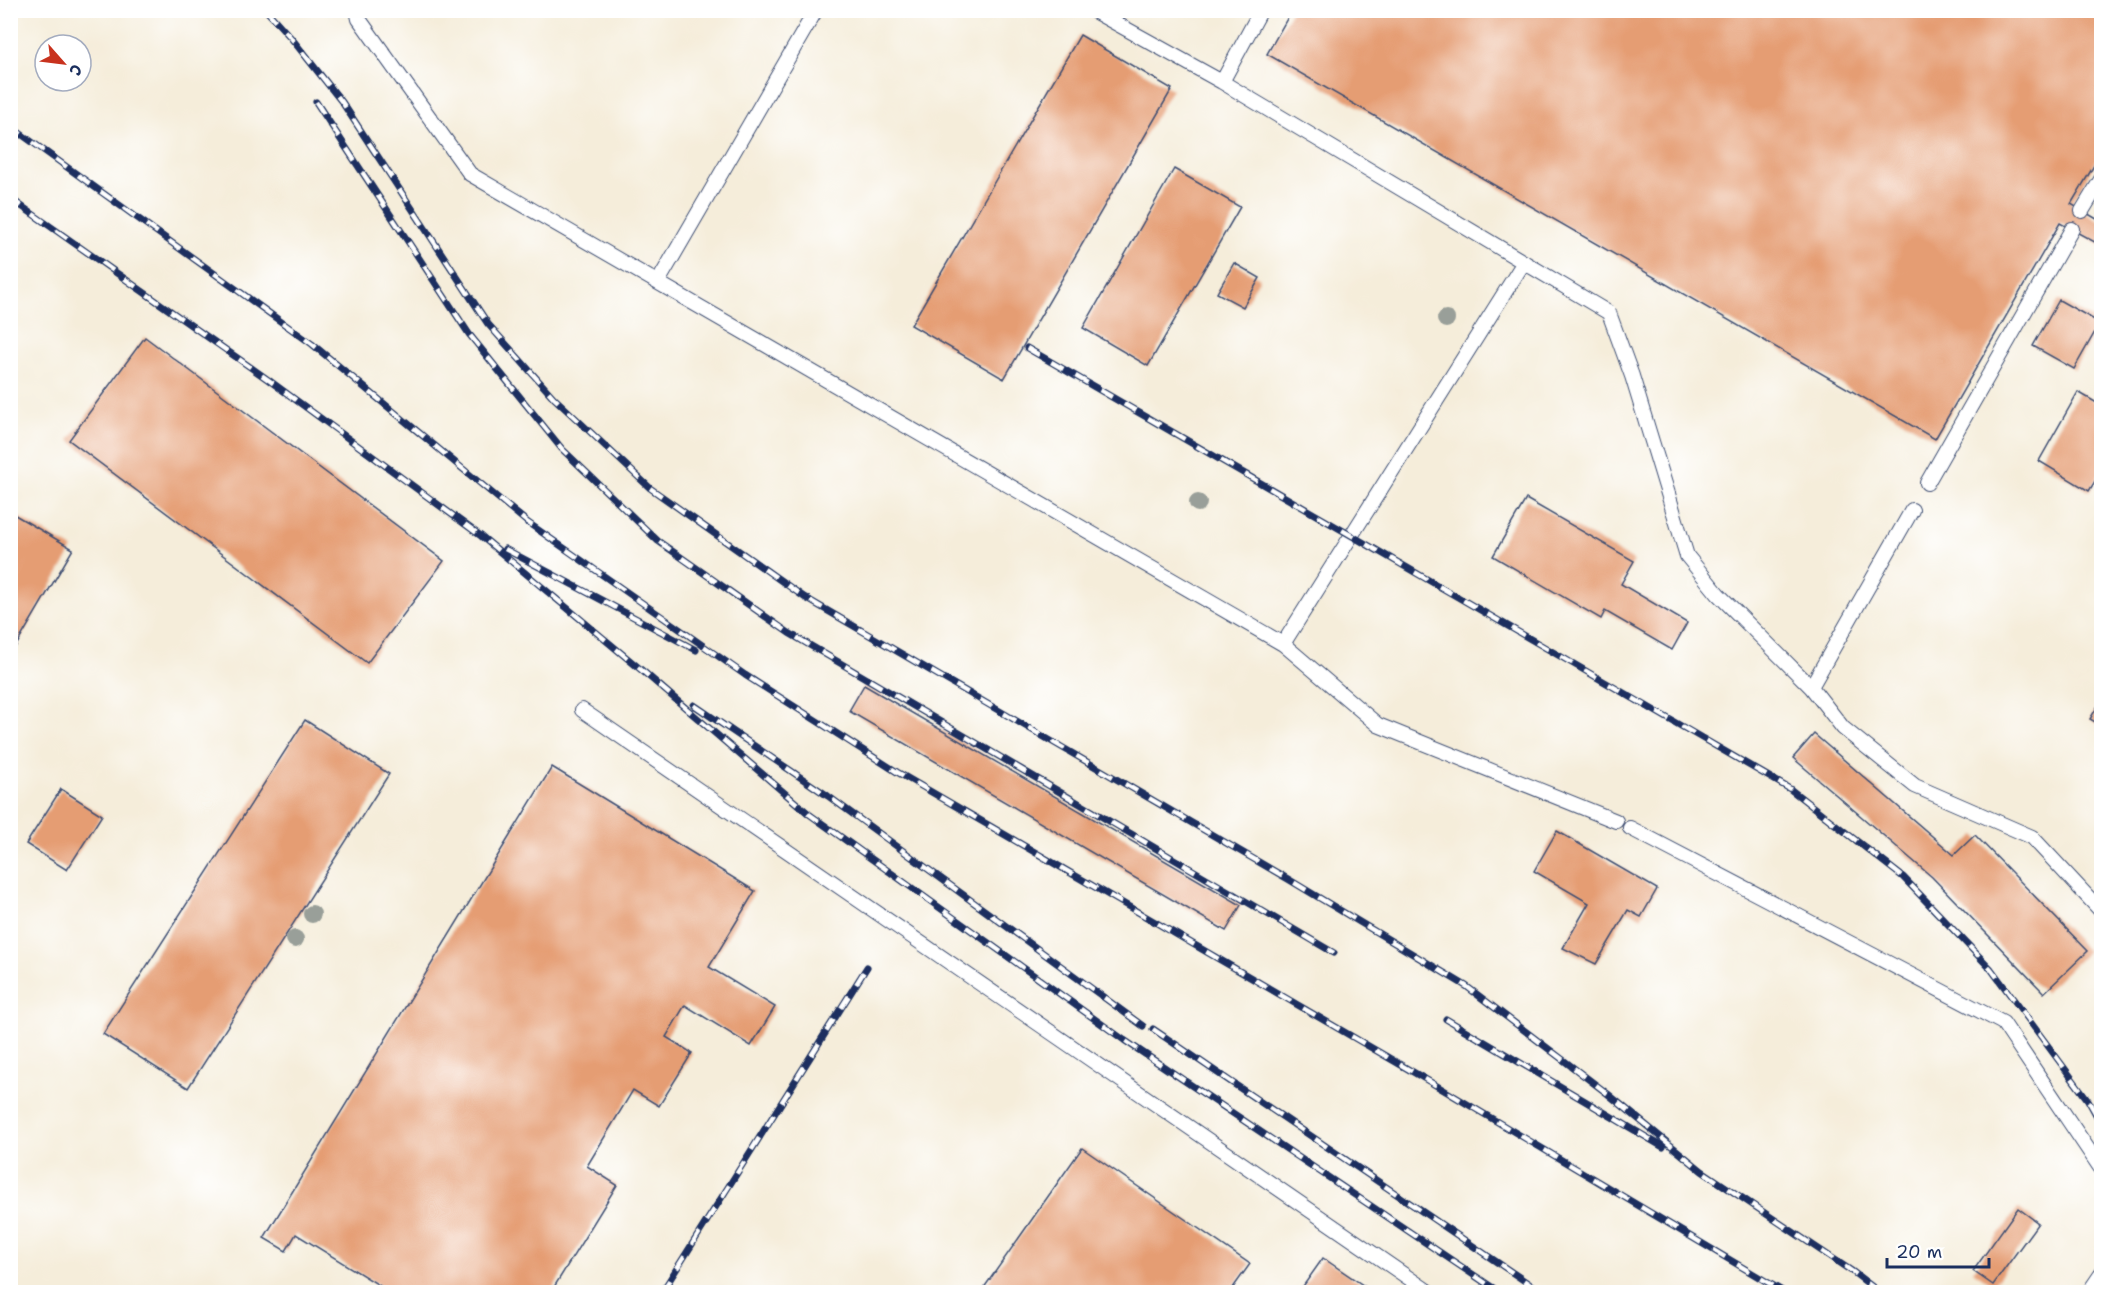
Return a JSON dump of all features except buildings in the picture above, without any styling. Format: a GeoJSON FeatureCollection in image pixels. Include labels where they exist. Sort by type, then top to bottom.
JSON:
{"type":"FeatureCollection","features":[{"type":"Feature","properties":{"kind":"lane"},"geometry":{"type":"LineString","coordinates":[[357,10],[359,19],[470,174],[1283,644],[1378,725],[1616,821]]}},
{"type":"Feature","properties":{"kind":"lane"},"geometry":{"type":"LineString","coordinates":[[658,282],[816,10]]}},
{"type":"Feature","properties":{"kind":"lane"},"geometry":{"type":"LineString","coordinates":[[1092,10],[1222,82],[1609,313],[1632,376],[1687,556],[1718,594],[1812,687],[1843,728],[1915,786],[2032,837],[2102,912]]}},
{"type":"Feature","properties":{"kind":"lane"},"geometry":{"type":"LineString","coordinates":[[1222,82],[1261,10]]}},
{"type":"Feature","properties":{"kind":"lane"},"geometry":{"type":"LineString","coordinates":[[2082,211],[2102,178]]}},
{"type":"Feature","properties":{"kind":"lane"},"geometry":{"type":"LineString","coordinates":[[1927,483],[2072,229]]}},
{"type":"Feature","properties":{"kind":"lane"},"geometry":{"type":"LineString","coordinates":[[1283,644],[1524,262]]}},
{"type":"Feature","properties":{"kind":"lane"},"geometry":{"type":"LineString","coordinates":[[1812,687],[1912,510]]}},
{"type":"Feature","properties":{"kind":"lane"},"geometry":{"type":"LineString","coordinates":[[582,710],[1429,1293]]}},
{"type":"Feature","properties":{"kind":"lane"},"geometry":{"type":"LineString","coordinates":[[1630,828],[2003,1023],[2102,1170]]}},
{"type":"Feature","properties":{"kind":"lane"},"geometry":{"type":"LineString","coordinates":[[2089,1293],[2102,1273]]}},
{"type":"Feature","properties":{"kind":"railway"},"geometry":{"type":"LineString","coordinates":[[266,10],[342,102],[488,324],[554,398],[650,488],[804,597],[1288,879],[1466,986],[1608,1094],[1702,1171],[1853,1272],[1879,1292]]}},
{"type":"Feature","properties":{"kind":"railway"},"geometry":{"type":"LineString","coordinates":[[316,102],[469,334],[562,449],[658,541],[789,633],[1334,953]]}},
{"type":"Feature","properties":{"kind":"railway"},"geometry":{"type":"LineString","coordinates":[[10,126],[312,344],[527,522],[745,675],[897,772],[1432,1083],[1784,1292]]}},
{"type":"Feature","properties":{"kind":"railway"},"geometry":{"type":"LineString","coordinates":[[10,198],[270,381],[481,536],[809,814],[1124,1040],[1499,1292]]}},
{"type":"Feature","properties":{"kind":"railway"},"geometry":{"type":"LineString","coordinates":[[1027,348],[1790,789],[1903,877],[1991,969],[2088,1100],[2102,1125]]}},
{"type":"Feature","properties":{"kind":"railway"},"geometry":{"type":"LineString","coordinates":[[505,549],[696,650]]}},
{"type":"Feature","properties":{"kind":"railway"},"geometry":{"type":"LineString","coordinates":[[694,705],[828,796],[1143,1026]]}},
{"type":"Feature","properties":{"kind":"railway"},"geometry":{"type":"LineString","coordinates":[[662,1292],[867,967]]}},
{"type":"Feature","properties":{"kind":"railway"},"geometry":{"type":"LineString","coordinates":[[1446,1019],[1663,1147]]}},
{"type":"Feature","properties":{"kind":"railway"},"geometry":{"type":"LineString","coordinates":[[1153,1029],[1541,1292]]}}]}
